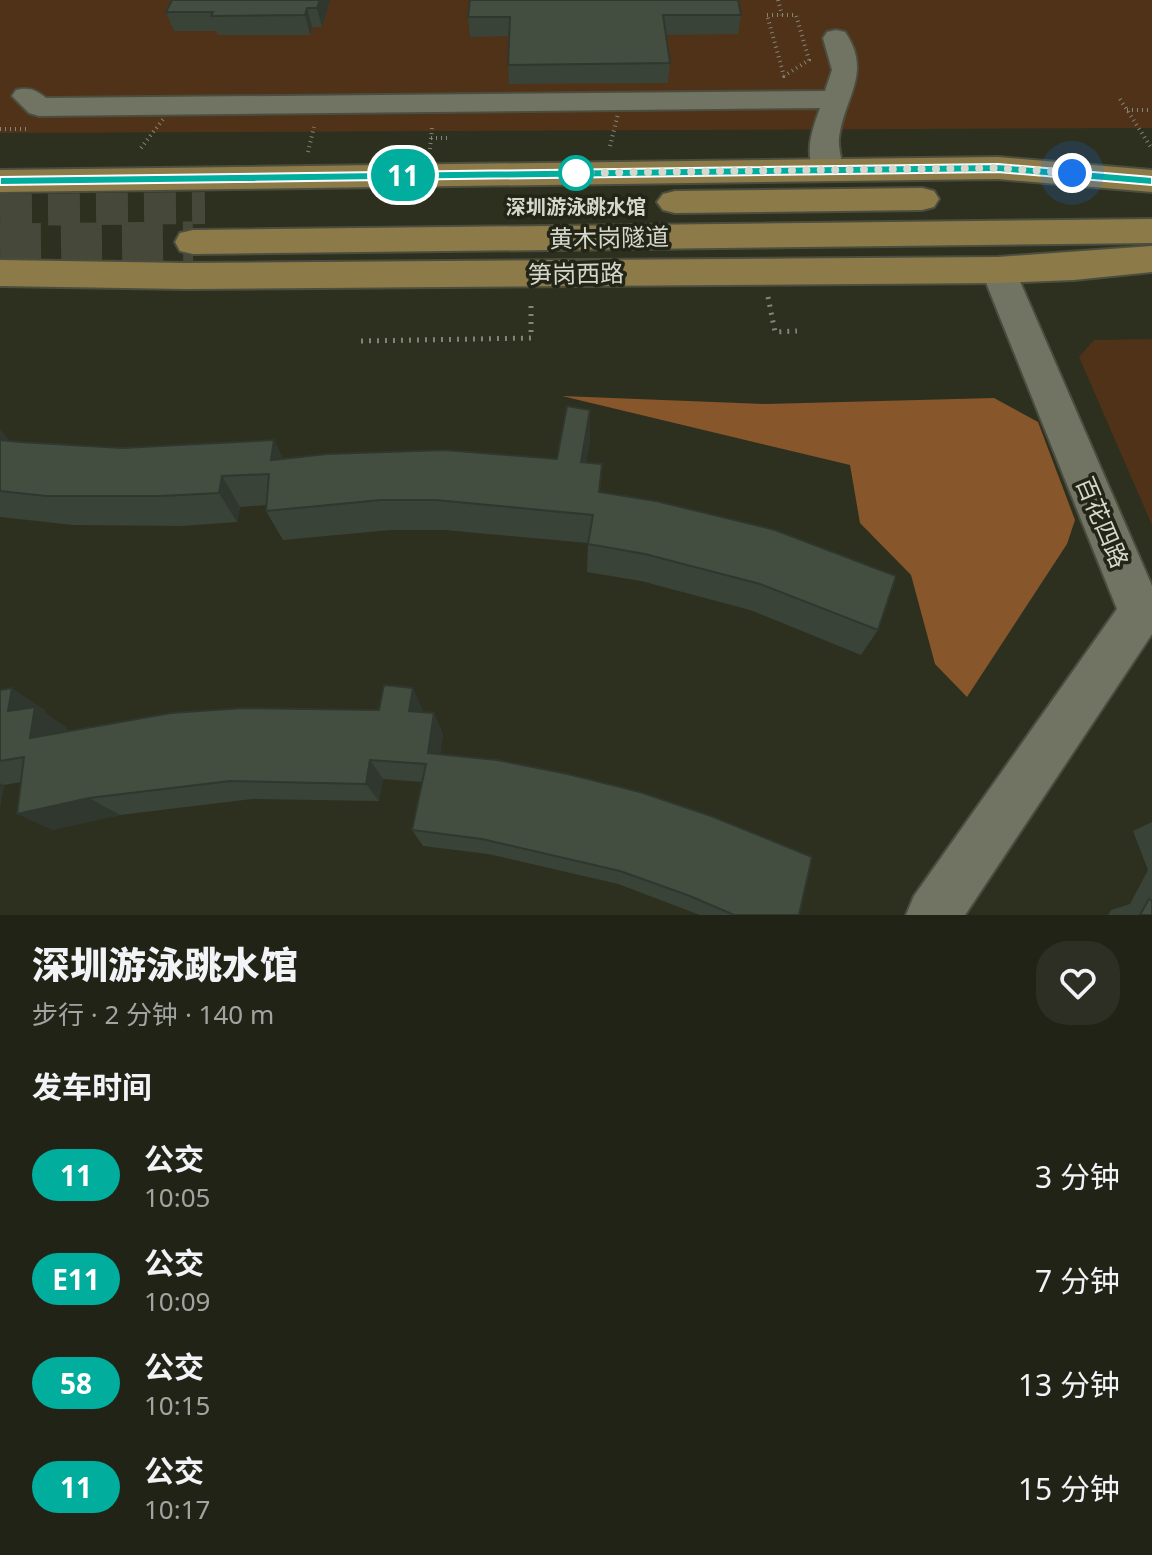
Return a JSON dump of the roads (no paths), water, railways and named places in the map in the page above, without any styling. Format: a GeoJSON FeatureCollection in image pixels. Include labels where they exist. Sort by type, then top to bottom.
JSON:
{"type":"FeatureCollection","features":[{"type":"Feature","properties":{"kind":"main road"},"geometry":{"type":"LineString","coordinates":[[0,181],[828,170],[1043,170],[1152,181]]}},
{"type":"Feature","properties":{"kind":"main road","name":"黄木岗隧道"},"geometry":{"type":"LineString","coordinates":[[205,208],[1152,195]]}},
{"type":"Feature","properties":{"kind":"main road","name":"黄木岗隧道"},"geometry":{"type":"LineString","coordinates":[[193,242],[1152,231]]}},
{"type":"Feature","properties":{"kind":"main road","name":"笋岗西路"},"geometry":{"type":"LineString","coordinates":[[0,273],[202,276],[998,270],[1074,267],[1152,259]]}},
{"type":"Feature","properties":{"kind":"street"},"geometry":{"type":"LineString","coordinates":[[828,170],[824,139],[846,70],[836,38]]}},
{"type":"Feature","properties":{"kind":"street"},"geometry":{"type":"LineString","coordinates":[[26,96],[39,107],[837,99]]}},
{"type":"Feature","properties":{"kind":"street","name":"百花四路"},"geometry":{"type":"LineString","coordinates":[[933,915],[1147,616],[998,270]]}},
{"type":"Feature","properties":{"kind":"tunnel"},"geometry":{"type":"LineString","coordinates":[[0,210],[205,208]]}},
{"type":"Feature","properties":{"kind":"tunnel"},"geometry":{"type":"LineString","coordinates":[[0,244],[193,242]]}},
{"type":"Feature","properties":{"kind":"place","name":"深圳游泳跳水馆"},"geometry":{"type":"Point","coordinates":[576,173]}}]}
